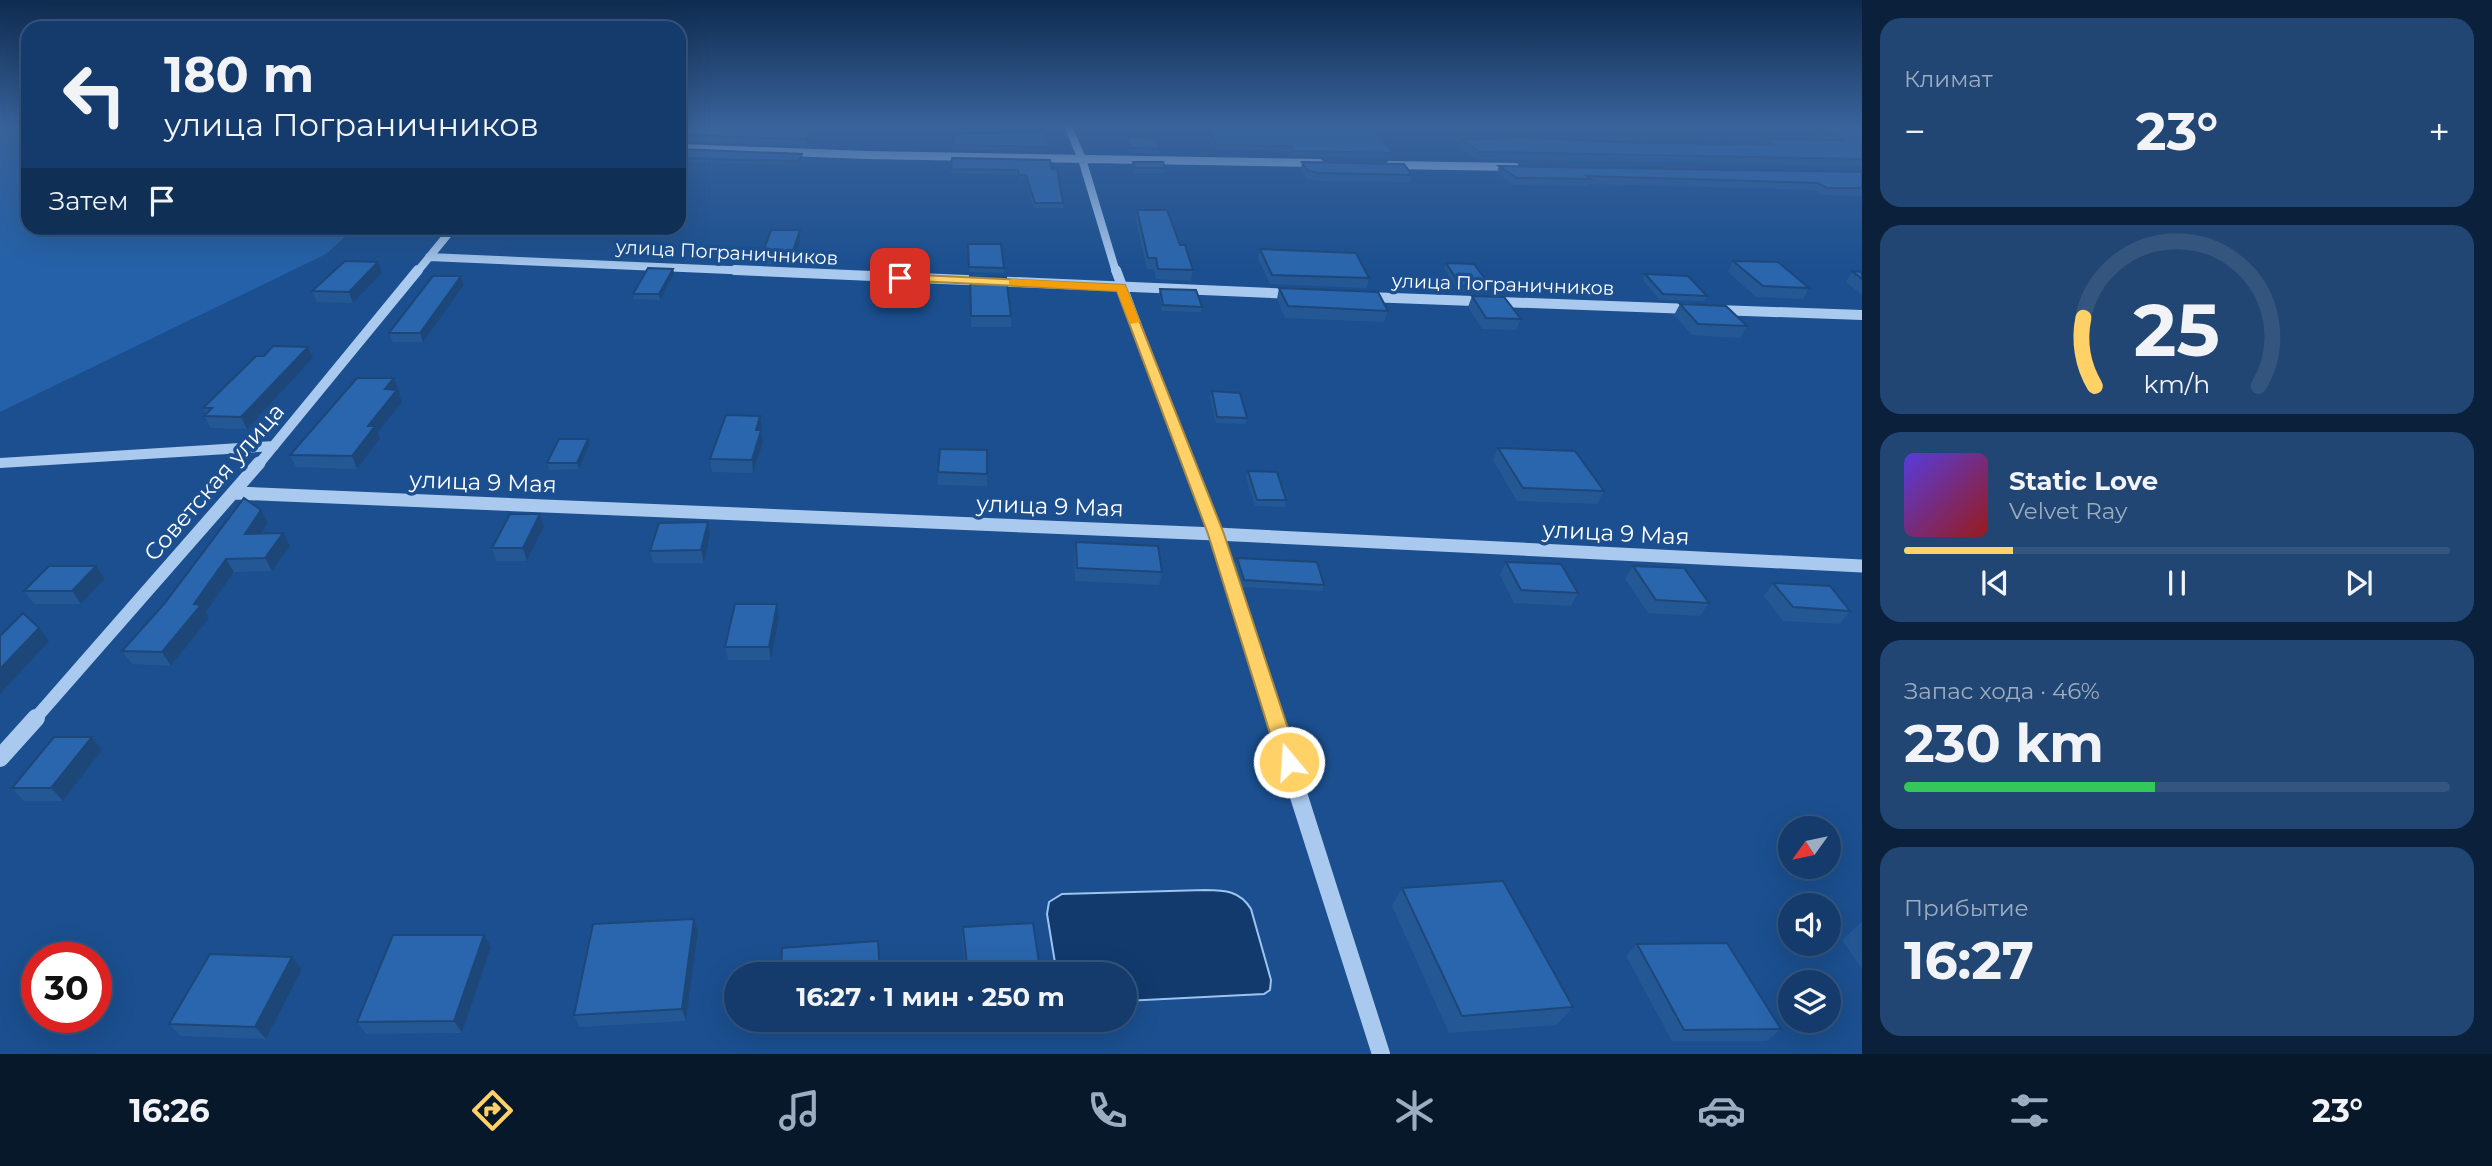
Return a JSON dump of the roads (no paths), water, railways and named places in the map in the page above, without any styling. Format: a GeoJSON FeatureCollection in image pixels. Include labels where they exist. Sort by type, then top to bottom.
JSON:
{"type":"FeatureCollection","features":[{"type":"Feature","properties":{"kind":"street"},"geometry":{"type":"LineString","coordinates":[[1086,173],[1121,288],[1216,534],[1381,1054]]}},
{"type":"Feature","properties":{"kind":"street","name":"Советская улица"},"geometry":{"type":"LineString","coordinates":[[0,758],[235,493],[447,235]]}},
{"type":"Feature","properties":{"kind":"street","name":"улица Пограничников"},"geometry":{"type":"LineString","coordinates":[[429,257],[1303,294]]}},
{"type":"Feature","properties":{"kind":"street","name":"улица Пограничников"},"geometry":{"type":"LineString","coordinates":[[1359,296],[1862,315]]}},
{"type":"Feature","properties":{"kind":"street"},"geometry":{"type":"LineString","coordinates":[[0,463],[274,446]]}},
{"type":"Feature","properties":{"kind":"street","name":"улица 9 Мая"},"geometry":{"type":"LineString","coordinates":[[235,493],[1216,534],[1862,566]]}}]}
